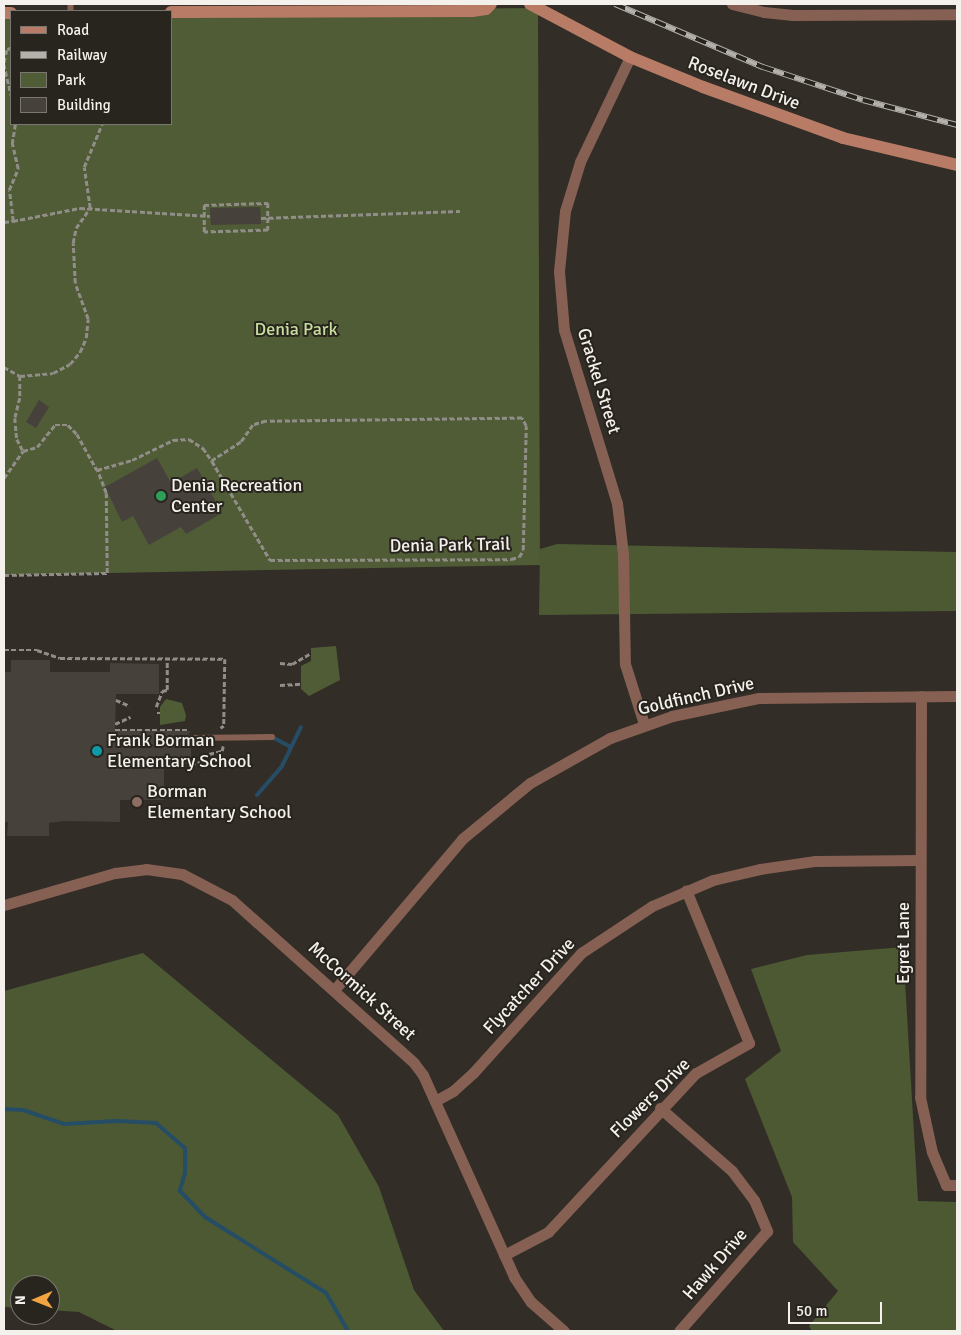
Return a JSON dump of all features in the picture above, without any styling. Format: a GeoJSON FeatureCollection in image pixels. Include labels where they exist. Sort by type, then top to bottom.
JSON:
{"type":"FeatureCollection","features":[{"type":"Feature","properties":{"kind":"street"},"geometry":{"type":"LineString","coordinates":[[172,12],[472,10],[486,8],[491,4]]}},
{"type":"Feature","properties":{"kind":"street","name":"Roselawn Drive"},"geometry":{"type":"LineString","coordinates":[[530,4],[630,57],[843,138],[957,165]]}},
{"type":"Feature","properties":{"kind":"street"},"geometry":{"type":"LineString","coordinates":[[732,4],[764,12],[793,15],[957,14]]}},
{"type":"Feature","properties":{"kind":"street","name":"Grackel Street"},"geometry":{"type":"LineString","coordinates":[[630,57],[580,162],[565,211],[559,271],[564,330],[617,503],[623,554],[625,664],[644,724]]}},
{"type":"Feature","properties":{"kind":"street","name":"Egret Lane"},"geometry":{"type":"LineString","coordinates":[[920,696],[920,1097],[926,1134],[952,1185]]}},
{"type":"Feature","properties":{"kind":"street","name":"Goldfinch Drive"},"geometry":{"type":"LineString","coordinates":[[336,989],[462,838],[530,783],[564,763],[644,724],[759,698],[957,696]]}},
{"type":"Feature","properties":{"kind":"street","name":"Flycatcher Drive"},"geometry":{"type":"LineString","coordinates":[[434,1101],[457,1088],[473,1074],[581,952],[631,917],[686,890],[738,873],[792,864],[920,860]]}},
{"type":"Feature","properties":{"kind":"street","name":"McCormick Street"},"geometry":{"type":"LineString","coordinates":[[4,905],[131,870],[182,874],[232,900],[336,989],[409,1057],[423,1075],[504,1255],[522,1290],[564,1331]]}},
{"type":"Feature","properties":{"kind":"street","name":"Flowers Drive"},"geometry":{"type":"LineString","coordinates":[[504,1255],[548,1232],[660,1108],[696,1073],[749,1043],[686,890]]}},
{"type":"Feature","properties":{"kind":"street","name":"Hawk Drive"},"geometry":{"type":"LineString","coordinates":[[660,1108],[732,1171],[754,1200],[767,1231],[680,1331]]}},
{"type":"Feature","properties":{"kind":"lane"},"geometry":{"type":"LineString","coordinates":[[191,738],[272,737]]}},
{"type":"Feature","properties":{"kind":"path"},"geometry":{"type":"LineString","coordinates":[[5,49],[4,64],[10,90]]}},
{"type":"Feature","properties":{"kind":"path"},"geometry":{"type":"LineString","coordinates":[[13,221],[9,190],[18,169],[12,144],[15,125]]}},
{"type":"Feature","properties":{"kind":"path"},"geometry":{"type":"LineString","coordinates":[[4,367],[20,376],[53,373],[70,364],[80,352],[86,338],[88,319],[75,283],[73,242],[76,228],[90,208],[84,167],[102,125]]}},
{"type":"Feature","properties":{"kind":"path"},"geometry":{"type":"LineString","coordinates":[[268,203],[268,230],[204,232],[204,216],[204,205],[268,203]]}},
{"type":"Feature","properties":{"kind":"path"},"geometry":{"type":"LineString","coordinates":[[4,222],[90,208],[210,216]]}},
{"type":"Feature","properties":{"kind":"path"},"geometry":{"type":"LineString","coordinates":[[260,218],[460,211]]}},
{"type":"Feature","properties":{"kind":"path"},"geometry":{"type":"LineString","coordinates":[[20,376],[20,398],[15,418],[17,439],[23,451]]}},
{"type":"Feature","properties":{"kind":"path","name":"Denia Park Trail"},"geometry":{"type":"LineString","coordinates":[[97,470],[132,460],[173,440],[189,440],[203,448],[212,461],[270,560],[510,559],[519,557],[523,550],[526,426],[522,418],[266,421],[253,425],[241,442],[212,461]]}},
{"type":"Feature","properties":{"kind":"path"},"geometry":{"type":"LineString","coordinates":[[4,478],[23,451],[37,447],[55,425],[68,425],[76,434],[97,470],[106,493],[107,573],[4,574]]}},
{"type":"Feature","properties":{"kind":"path"},"geometry":{"type":"LineString","coordinates":[[4,650],[37,650],[60,658],[225,659],[224,726],[220,730]]}},
{"type":"Feature","properties":{"kind":"path"},"geometry":{"type":"LineString","coordinates":[[280,664],[292,664],[311,653]]}},
{"type":"Feature","properties":{"kind":"path"},"geometry":{"type":"LineString","coordinates":[[156,707],[162,691],[167,690],[167,659]]}},
{"type":"Feature","properties":{"kind":"path"},"geometry":{"type":"LineString","coordinates":[[280,685],[302,684]]}},
{"type":"Feature","properties":{"kind":"path"},"geometry":{"type":"LineString","coordinates":[[116,700],[130,706]]}},
{"type":"Feature","properties":{"kind":"path"},"geometry":{"type":"LineString","coordinates":[[115,724],[130,717]]}},
{"type":"Feature","properties":{"kind":"path"},"geometry":{"type":"LineString","coordinates":[[115,730],[191,730]]}},
{"type":"Feature","properties":{"kind":"path"},"geometry":{"type":"LineString","coordinates":[[191,764],[198,763],[209,754],[222,751],[224,737]]}},
{"type":"Feature","properties":{"kind":"green space","name":"Denia Park"},"geometry":{"type":"Polygon","coordinates":[[[538,8],[540,565],[4,575],[4,12],[10,12],[10,125],[172,125],[172,11],[538,8]]]}},
{"type":"Feature","properties":{"kind":"green space"},"geometry":{"type":"Polygon","coordinates":[[[557,544],[957,552],[957,611],[539,615],[540,549],[557,544]]]}},
{"type":"Feature","properties":{"kind":"green space"},"geometry":{"type":"Polygon","coordinates":[[[336,646],[340,680],[309,696],[301,689],[301,666],[311,661],[311,648],[336,646]]]}},
{"type":"Feature","properties":{"kind":"green space"},"geometry":{"type":"Polygon","coordinates":[[[166,699],[182,703],[186,715],[185,721],[160,725],[160,707],[166,699]]]}},
{"type":"Feature","properties":{"kind":"green space"},"geometry":{"type":"Polygon","coordinates":[[[903,947],[918,1201],[957,1202],[957,1331],[812,1331],[809,1326],[838,1291],[793,1242],[792,1197],[745,1079],[781,1051],[751,969],[807,955],[903,947]]]}},
{"type":"Feature","properties":{"kind":"green space"},"geometry":{"type":"Polygon","coordinates":[[[143,953],[338,1115],[379,1187],[414,1290],[444,1331],[117,1331],[79,1312],[60,1311],[60,1275],[10,1275],[10,1307],[4,1307],[4,991],[143,953]]]}},
{"type":"Feature","properties":{"kind":"building"},"geometry":{"type":"Polygon","coordinates":[[[260,207],[261,224],[211,225],[210,208],[260,207]]]}},
{"type":"Feature","properties":{"kind":"building"},"geometry":{"type":"Polygon","coordinates":[[[39,400],[49,407],[36,428],[26,422],[39,400]]]}},
{"type":"Feature","properties":{"kind":"building","name":"Denia Recreation Center"},"geometry":{"type":"Polygon","coordinates":[[[157,458],[171,483],[197,468],[222,513],[186,534],[181,527],[149,545],[133,516],[122,522],[105,487],[157,458]]]}},
{"type":"Feature","properties":{"kind":"building","name":"Frank Borman Elementary School"},"geometry":{"type":"Polygon","coordinates":[[[11,660],[50,660],[50,672],[110,672],[110,663],[159,664],[159,694],[116,694],[115,730],[191,731],[186,738],[191,743],[191,764],[164,764],[164,800],[120,800],[120,822],[64,821],[49,823],[49,836],[7,836],[8,822],[4,822],[4,672],[11,672],[11,660]]]}},
{"type":"Feature","properties":{"kind":"waterway"},"geometry":{"type":"LineString","coordinates":[[257,795],[282,766],[301,727]]}},
{"type":"Feature","properties":{"kind":"waterway"},"geometry":{"type":"LineString","coordinates":[[272,737],[291,747]]}},
{"type":"Feature","properties":{"kind":"waterway"},"geometry":{"type":"LineString","coordinates":[[4,1109],[23,1110],[64,1124],[117,1121],[156,1123],[185,1148],[185,1173],[180,1191],[205,1217],[326,1293],[348,1331]]}},
{"type":"Feature","properties":{"kind":"railway"},"geometry":{"type":"LineString","coordinates":[[615,4],[763,67],[863,100],[957,125]]}},
{"type":"Feature","properties":{"kind":"place","name":"Denia Recreation Center"},"geometry":{"type":"Point","coordinates":[161,496]}},
{"type":"Feature","properties":{"kind":"place","name":"Frank Borman Elementary School"},"geometry":{"type":"Point","coordinates":[97,751]}},
{"type":"Feature","properties":{"kind":"place","name":"Borman Elementary School"},"geometry":{"type":"Point","coordinates":[137,802]}}]}
